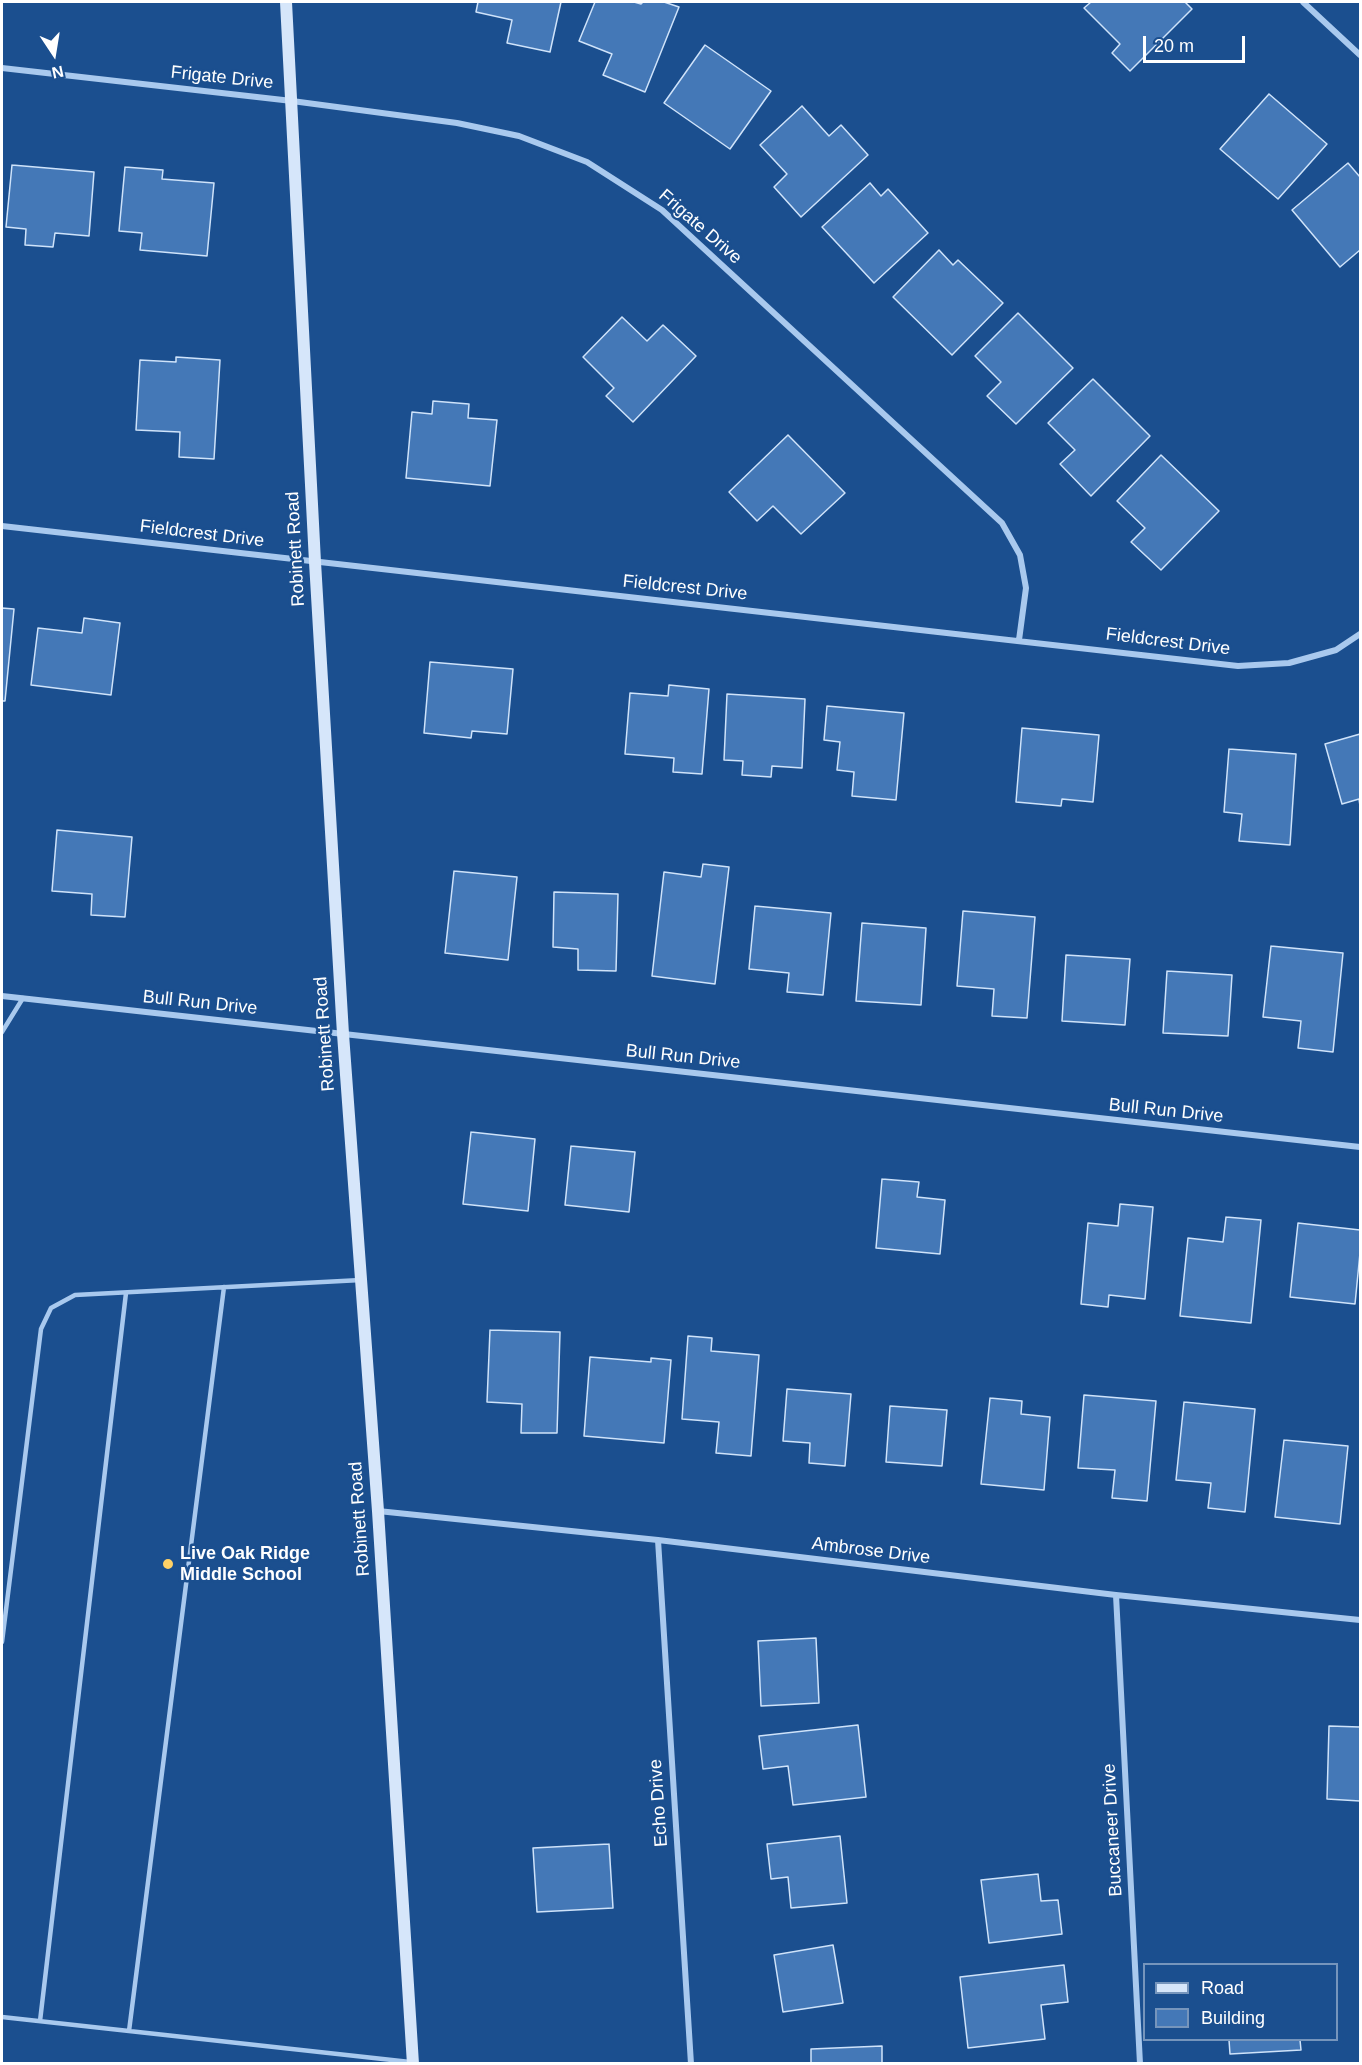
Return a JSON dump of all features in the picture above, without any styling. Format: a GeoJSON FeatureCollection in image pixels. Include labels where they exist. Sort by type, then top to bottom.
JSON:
{"type":"FeatureCollection","features":[{"type":"Feature","properties":{"kind":"street","name":"Robinett Road"},"geometry":{"type":"LineString","coordinates":[[286,2],[315,562],[343,1034],[378,1511],[413,2063]]}},
{"type":"Feature","properties":{"kind":"street"},"geometry":{"type":"LineString","coordinates":[[1303,2],[1360,55]]}},
{"type":"Feature","properties":{"kind":"street","name":"Frigate Drive"},"geometry":{"type":"LineString","coordinates":[[2,68],[292,101],[457,123],[519,136],[587,162],[662,210],[1002,523],[1020,555],[1026,588],[1019,640]]}},
{"type":"Feature","properties":{"kind":"street","name":"Fieldcrest Drive"},"geometry":{"type":"LineString","coordinates":[[2,526],[1238,666],[1289,663],[1336,650],[1360,634]]}},
{"type":"Feature","properties":{"kind":"street","name":"Bull Run Drive"},"geometry":{"type":"LineString","coordinates":[[2,996],[1360,1148]]}},
{"type":"Feature","properties":{"kind":"street","name":"Ambrose Drive"},"geometry":{"type":"LineString","coordinates":[[378,1511],[658,1540],[1116,1595],[1360,1620]]}},
{"type":"Feature","properties":{"kind":"street","name":"Echo Drive"},"geometry":{"type":"LineString","coordinates":[[658,1540],[691,2064]]}},
{"type":"Feature","properties":{"kind":"street","name":"Buccaneer Drive"},"geometry":{"type":"LineString","coordinates":[[1116,1595],[1140,2064]]}},
{"type":"Feature","properties":{"kind":"lane"},"geometry":{"type":"LineString","coordinates":[[2,1032],[22,998]]}},
{"type":"Feature","properties":{"kind":"lane"},"geometry":{"type":"LineString","coordinates":[[2,1642],[41,1329],[51,1308],[75,1295],[361,1280]]}},
{"type":"Feature","properties":{"kind":"lane"},"geometry":{"type":"LineString","coordinates":[[129,2031],[224,1287]]}},
{"type":"Feature","properties":{"kind":"lane"},"geometry":{"type":"LineString","coordinates":[[40,2021],[126,1293]]}},
{"type":"Feature","properties":{"kind":"lane"},"geometry":{"type":"LineString","coordinates":[[2,2017],[413,2063]]}},
{"type":"Feature","properties":{"kind":"building"},"geometry":{"type":"Polygon","coordinates":[[[478,2],[561,2],[550,52],[507,43],[512,20],[476,12],[478,2]]]}},
{"type":"Feature","properties":{"kind":"building"},"geometry":{"type":"Polygon","coordinates":[[[595,2],[641,4],[643,2],[664,2],[679,7],[645,92],[603,75],[612,54],[579,41],[595,2]]]}},
{"type":"Feature","properties":{"kind":"building"},"geometry":{"type":"Polygon","coordinates":[[[1091,2],[1185,2],[1192,9],[1130,71],[1112,53],[1120,44],[1084,8],[1091,2]]]}},
{"type":"Feature","properties":{"kind":"building"},"geometry":{"type":"Polygon","coordinates":[[[705,45],[771,91],[730,149],[664,103],[705,45]]]}},
{"type":"Feature","properties":{"kind":"building"},"geometry":{"type":"Polygon","coordinates":[[[1269,94],[1327,144],[1278,199],[1220,149],[1269,94]]]}},
{"type":"Feature","properties":{"kind":"building"},"geometry":{"type":"Polygon","coordinates":[[[802,106],[829,136],[841,125],[868,155],[801,217],[774,187],[787,174],[760,145],[802,106]]]}},
{"type":"Feature","properties":{"kind":"building"},"geometry":{"type":"Polygon","coordinates":[[[1348,163],[1360,177],[1360,250],[1340,267],[1292,210],[1348,163]]]}},
{"type":"Feature","properties":{"kind":"building"},"geometry":{"type":"Polygon","coordinates":[[[12,165],[94,172],[89,236],[55,233],[53,247],[25,245],[26,229],[6,227],[12,165]]]}},
{"type":"Feature","properties":{"kind":"building"},"geometry":{"type":"Polygon","coordinates":[[[125,167],[163,170],[162,179],[214,183],[207,256],[140,250],[142,233],[119,231],[125,167]]]}},
{"type":"Feature","properties":{"kind":"building"},"geometry":{"type":"Polygon","coordinates":[[[870,183],[881,196],[888,189],[928,233],[874,283],[822,227],[870,183]]]}},
{"type":"Feature","properties":{"kind":"building"},"geometry":{"type":"Polygon","coordinates":[[[939,250],[953,265],[958,260],[1003,303],[952,355],[893,297],[939,250]]]}},
{"type":"Feature","properties":{"kind":"building"},"geometry":{"type":"Polygon","coordinates":[[[1018,313],[1073,368],[1016,424],[987,396],[1001,382],[975,356],[1018,313]]]}},
{"type":"Feature","properties":{"kind":"building"},"geometry":{"type":"Polygon","coordinates":[[[622,317],[647,341],[663,325],[696,356],[633,422],[606,396],[614,388],[583,357],[622,317]]]}},
{"type":"Feature","properties":{"kind":"building"},"geometry":{"type":"Polygon","coordinates":[[[176,357],[220,360],[214,459],[179,457],[180,432],[136,430],[140,360],[176,362],[176,357]]]}},
{"type":"Feature","properties":{"kind":"building"},"geometry":{"type":"Polygon","coordinates":[[[1093,379],[1150,436],[1091,496],[1060,464],[1075,450],[1048,423],[1093,379]]]}},
{"type":"Feature","properties":{"kind":"building"},"geometry":{"type":"Polygon","coordinates":[[[433,401],[469,404],[468,418],[497,420],[490,486],[406,478],[412,412],[432,414],[433,401]]]}},
{"type":"Feature","properties":{"kind":"building"},"geometry":{"type":"Polygon","coordinates":[[[788,435],[845,493],[801,534],[773,506],[757,521],[729,492],[788,435]]]}},
{"type":"Feature","properties":{"kind":"building"},"geometry":{"type":"Polygon","coordinates":[[[1161,455],[1219,511],[1161,570],[1131,542],[1145,528],[1117,501],[1161,455]]]}},
{"type":"Feature","properties":{"kind":"building"},"geometry":{"type":"Polygon","coordinates":[[[2,608],[14,609],[5,701],[2,701],[2,608]]]}},
{"type":"Feature","properties":{"kind":"building"},"geometry":{"type":"Polygon","coordinates":[[[84,618],[120,623],[111,695],[31,685],[38,628],[82,633],[84,618]]]}},
{"type":"Feature","properties":{"kind":"building"},"geometry":{"type":"Polygon","coordinates":[[[430,662],[513,669],[507,734],[472,731],[471,738],[424,733],[430,662]]]}},
{"type":"Feature","properties":{"kind":"building"},"geometry":{"type":"Polygon","coordinates":[[[669,685],[709,689],[702,774],[673,772],[674,758],[625,754],[630,693],[668,696],[669,685]]]}},
{"type":"Feature","properties":{"kind":"building"},"geometry":{"type":"Polygon","coordinates":[[[727,694],[805,699],[802,768],[772,766],[771,777],[742,775],[743,761],[724,760],[727,694]]]}},
{"type":"Feature","properties":{"kind":"building"},"geometry":{"type":"Polygon","coordinates":[[[827,706],[904,713],[896,800],[852,796],[854,772],[837,770],[840,742],[824,740],[827,706]]]}},
{"type":"Feature","properties":{"kind":"building"},"geometry":{"type":"Polygon","coordinates":[[[1022,728],[1099,735],[1093,802],[1062,799],[1061,806],[1016,802],[1022,728]]]}},
{"type":"Feature","properties":{"kind":"building"},"geometry":{"type":"Polygon","coordinates":[[[1360,734],[1360,806],[1359,799],[1342,804],[1325,744],[1360,734]]]}},
{"type":"Feature","properties":{"kind":"building"},"geometry":{"type":"Polygon","coordinates":[[[1229,749],[1296,754],[1290,845],[1239,841],[1242,814],[1224,812],[1229,749]]]}},
{"type":"Feature","properties":{"kind":"building"},"geometry":{"type":"Polygon","coordinates":[[[57,830],[132,837],[125,917],[91,915],[92,894],[52,891],[57,830]]]}},
{"type":"Feature","properties":{"kind":"building"},"geometry":{"type":"Polygon","coordinates":[[[703,864],[729,867],[715,984],[652,976],[664,872],[701,877],[703,864]]]}},
{"type":"Feature","properties":{"kind":"building"},"geometry":{"type":"Polygon","coordinates":[[[454,871],[517,877],[508,960],[445,953],[454,871]]]}},
{"type":"Feature","properties":{"kind":"building"},"geometry":{"type":"Polygon","coordinates":[[[554,892],[618,894],[616,971],[578,970],[578,949],[553,947],[554,892]]]}},
{"type":"Feature","properties":{"kind":"building"},"geometry":{"type":"Polygon","coordinates":[[[755,906],[831,913],[823,995],[787,992],[789,973],[749,969],[755,906]]]}},
{"type":"Feature","properties":{"kind":"building"},"geometry":{"type":"Polygon","coordinates":[[[963,911],[1035,917],[1027,1018],[992,1016],[994,989],[957,986],[963,911]]]}},
{"type":"Feature","properties":{"kind":"building"},"geometry":{"type":"Polygon","coordinates":[[[862,923],[926,928],[921,1005],[856,1001],[862,923]]]}},
{"type":"Feature","properties":{"kind":"building"},"geometry":{"type":"Polygon","coordinates":[[[1271,946],[1343,953],[1333,1052],[1298,1048],[1301,1021],[1263,1017],[1271,946]]]}},
{"type":"Feature","properties":{"kind":"building"},"geometry":{"type":"Polygon","coordinates":[[[1066,955],[1130,959],[1125,1025],[1062,1021],[1066,955]]]}},
{"type":"Feature","properties":{"kind":"building"},"geometry":{"type":"Polygon","coordinates":[[[1167,971],[1232,975],[1228,1036],[1163,1033],[1167,971]]]}},
{"type":"Feature","properties":{"kind":"building"},"geometry":{"type":"Polygon","coordinates":[[[471,1132],[535,1139],[528,1211],[463,1204],[471,1132]]]}},
{"type":"Feature","properties":{"kind":"building"},"geometry":{"type":"Polygon","coordinates":[[[571,1146],[635,1152],[629,1212],[565,1205],[571,1146]]]}},
{"type":"Feature","properties":{"kind":"building"},"geometry":{"type":"Polygon","coordinates":[[[882,1179],[919,1182],[917,1197],[945,1200],[940,1254],[876,1248],[882,1179]]]}},
{"type":"Feature","properties":{"kind":"building"},"geometry":{"type":"Polygon","coordinates":[[[1120,1204],[1153,1207],[1145,1299],[1109,1295],[1108,1307],[1081,1304],[1088,1223],[1118,1226],[1120,1204]]]}},
{"type":"Feature","properties":{"kind":"building"},"geometry":{"type":"Polygon","coordinates":[[[1226,1217],[1261,1220],[1251,1323],[1180,1316],[1188,1238],[1223,1242],[1226,1217]]]}},
{"type":"Feature","properties":{"kind":"building"},"geometry":{"type":"Polygon","coordinates":[[[1298,1223],[1360,1230],[1355,1304],[1290,1297],[1298,1223]]]}},
{"type":"Feature","properties":{"kind":"building"},"geometry":{"type":"Polygon","coordinates":[[[490,1330],[560,1332],[557,1433],[521,1433],[522,1404],[487,1402],[490,1330]]]}},
{"type":"Feature","properties":{"kind":"building"},"geometry":{"type":"Polygon","coordinates":[[[688,1336],[712,1338],[711,1351],[759,1355],[751,1456],[716,1453],[719,1422],[682,1419],[688,1336]]]}},
{"type":"Feature","properties":{"kind":"building"},"geometry":{"type":"Polygon","coordinates":[[[590,1357],[651,1362],[651,1358],[671,1360],[664,1443],[584,1436],[590,1357]]]}},
{"type":"Feature","properties":{"kind":"building"},"geometry":{"type":"Polygon","coordinates":[[[787,1389],[851,1394],[845,1466],[809,1463],[810,1443],[783,1441],[787,1389]]]}},
{"type":"Feature","properties":{"kind":"building"},"geometry":{"type":"Polygon","coordinates":[[[1084,1395],[1156,1401],[1147,1501],[1112,1498],[1115,1470],[1078,1468],[1084,1395]]]}},
{"type":"Feature","properties":{"kind":"building"},"geometry":{"type":"Polygon","coordinates":[[[990,1398],[1022,1401],[1021,1414],[1050,1417],[1044,1490],[981,1484],[990,1398]]]}},
{"type":"Feature","properties":{"kind":"building"},"geometry":{"type":"Polygon","coordinates":[[[1184,1402],[1255,1409],[1245,1512],[1208,1508],[1211,1483],[1176,1480],[1184,1402]]]}},
{"type":"Feature","properties":{"kind":"building"},"geometry":{"type":"Polygon","coordinates":[[[890,1406],[947,1410],[942,1466],[886,1462],[890,1406]]]}},
{"type":"Feature","properties":{"kind":"building"},"geometry":{"type":"Polygon","coordinates":[[[1284,1440],[1348,1446],[1340,1524],[1275,1517],[1284,1440]]]}},
{"type":"Feature","properties":{"kind":"building"},"geometry":{"type":"Polygon","coordinates":[[[816,1638],[819,1703],[761,1706],[758,1641],[816,1638]]]}},
{"type":"Feature","properties":{"kind":"building"},"geometry":{"type":"Polygon","coordinates":[[[858,1725],[866,1797],[793,1805],[788,1766],[763,1769],[759,1736],[858,1725]]]}},
{"type":"Feature","properties":{"kind":"building"},"geometry":{"type":"Polygon","coordinates":[[[1329,1726],[1360,1727],[1360,1801],[1327,1799],[1329,1726]]]}},
{"type":"Feature","properties":{"kind":"building"},"geometry":{"type":"Polygon","coordinates":[[[840,1836],[847,1903],[791,1908],[788,1877],[771,1879],[767,1844],[840,1836]]]}},
{"type":"Feature","properties":{"kind":"building"},"geometry":{"type":"Polygon","coordinates":[[[609,1844],[613,1908],[537,1912],[533,1848],[609,1844]]]}},
{"type":"Feature","properties":{"kind":"building"},"geometry":{"type":"Polygon","coordinates":[[[1038,1874],[1041,1901],[1058,1900],[1062,1934],[989,1943],[981,1880],[1038,1874]]]}},
{"type":"Feature","properties":{"kind":"building"},"geometry":{"type":"Polygon","coordinates":[[[833,1945],[843,2003],[783,2012],[774,1955],[833,1945]]]}},
{"type":"Feature","properties":{"kind":"building"},"geometry":{"type":"Polygon","coordinates":[[[1064,1965],[1068,2002],[1041,2005],[1045,2039],[968,2048],[960,1977],[1064,1965]]]}},
{"type":"Feature","properties":{"kind":"building"},"geometry":{"type":"Polygon","coordinates":[[[1229,2041],[1300,2041],[1301,2050],[1230,2054],[1229,2041]]]}},
{"type":"Feature","properties":{"kind":"building"},"geometry":{"type":"Polygon","coordinates":[[[882,2046],[882,2064],[811,2064],[811,2049],[882,2046]]]}},
{"type":"Feature","properties":{"kind":"place","name":"Live Oak Ridge Middle School"},"geometry":{"type":"Point","coordinates":[168,1564]}}]}
